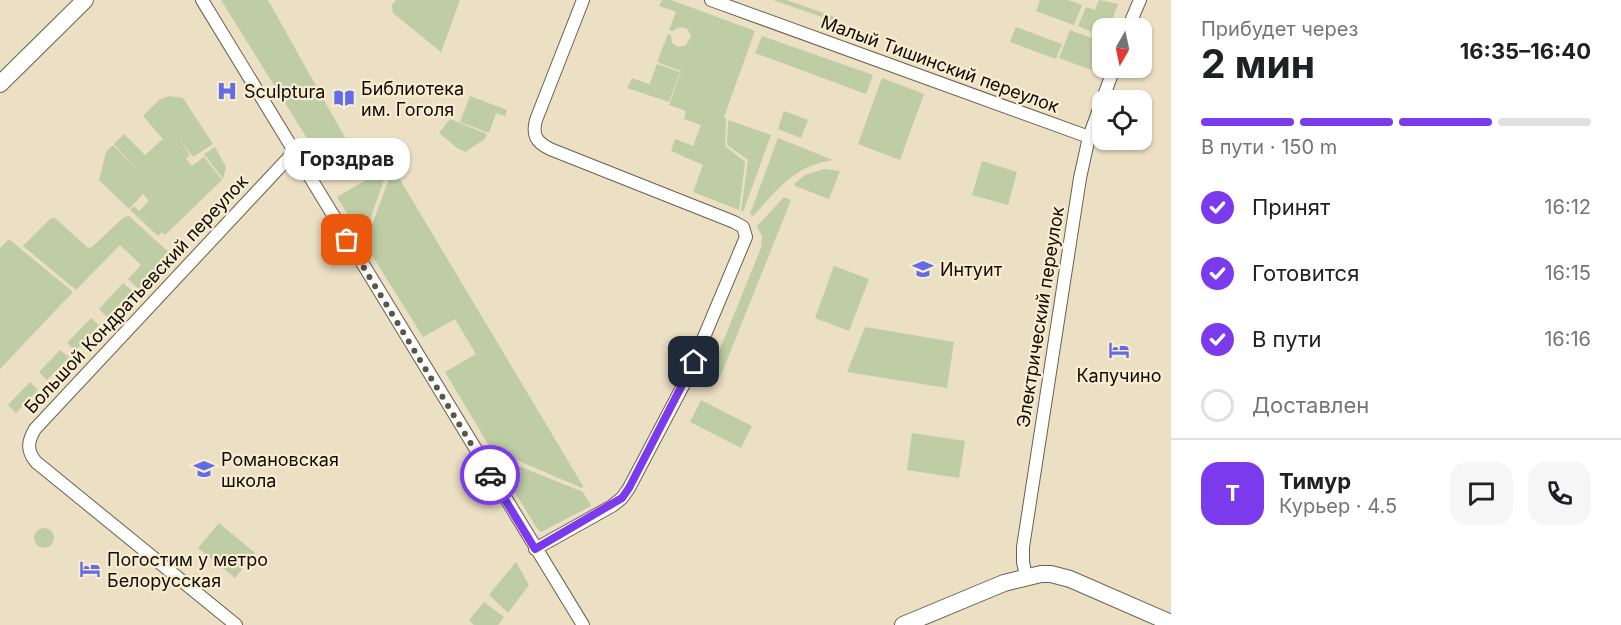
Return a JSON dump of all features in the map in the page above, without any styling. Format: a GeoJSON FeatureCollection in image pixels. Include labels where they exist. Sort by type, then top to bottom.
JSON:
{"type":"FeatureCollection","features":[{"type":"Feature","properties":{"kind":"main road"},"geometry":{"type":"LineString","coordinates":[[0,84],[85,0]]}},
{"type":"Feature","properties":{"kind":"main road"},"geometry":{"type":"LineString","coordinates":[[903,625],[1004,583],[1041,574],[1060,576],[1171,623]]}},
{"type":"Feature","properties":{"kind":"street"},"geometry":{"type":"LineString","coordinates":[[202,0],[293,153],[583,625]]}},
{"type":"Feature","properties":{"kind":"street"},"geometry":{"type":"LineString","coordinates":[[535,549],[612,506],[629,488],[686,380],[746,237],[743,227],[734,222],[550,149],[541,145],[536,139],[533,130],[536,120],[583,0]]}},
{"type":"Feature","properties":{"kind":"street","name":"Малый Тишинский переулок"},"geometry":{"type":"LineString","coordinates":[[711,0],[1089,137]]}},
{"type":"Feature","properties":{"kind":"street"},"geometry":{"type":"LineString","coordinates":[[1132,18],[1140,0]]}},
{"type":"Feature","properties":{"kind":"street","name":"Электрический переулок"},"geometry":{"type":"LineString","coordinates":[[1026,576],[1023,547],[1080,178],[1089,137],[1110,78]]}},
{"type":"Feature","properties":{"kind":"street","name":"Большой Кондратьевский переулок"},"geometry":{"type":"LineString","coordinates":[[236,625],[36,462],[30,452],[29,439],[34,429],[293,153]]}},
{"type":"Feature","properties":{"kind":"green space"},"geometry":{"type":"Polygon","coordinates":[[[221,0],[268,0],[353,152],[347,165],[334,167],[323,164],[221,0]]]}},
{"type":"Feature","properties":{"kind":"green space"},"geometry":{"type":"Polygon","coordinates":[[[396,0],[460,0],[441,52],[393,13],[392,5],[396,0]]]}},
{"type":"Feature","properties":{"kind":"green space"},"geometry":{"type":"Polygon","coordinates":[[[662,0],[671,0],[755,31],[724,117],[726,119],[725,146],[745,162],[739,210],[693,192],[703,165],[671,151],[675,139],[693,146],[701,125],[684,119],[686,111],[669,105],[681,71],[657,62],[668,34],[671,35],[672,43],[679,47],[686,45],[691,36],[684,28],[669,30],[676,12],[659,6],[662,0]]]}},
{"type":"Feature","properties":{"kind":"green space"},"geometry":{"type":"Polygon","coordinates":[[[773,0],[787,0],[840,19],[839,23],[773,0]]]}},
{"type":"Feature","properties":{"kind":"green space"},"geometry":{"type":"Polygon","coordinates":[[[1040,0],[1068,0],[1082,5],[1074,25],[1036,11],[1040,0]]]}},
{"type":"Feature","properties":{"kind":"green space"},"geometry":{"type":"Polygon","coordinates":[[[1099,0],[1118,4],[1113,18],[1092,18],[1092,32],[1078,26],[1086,7],[1095,10],[1099,0]]]}},
{"type":"Feature","properties":{"kind":"green space"},"geometry":{"type":"Polygon","coordinates":[[[1016,27],[1062,44],[1056,59],[1010,42],[1016,27]]]}},
{"type":"Feature","properties":{"kind":"green space"},"geometry":{"type":"Polygon","coordinates":[[[1070,30],[1092,38],[1092,70],[1059,58],[1070,30]]]}},
{"type":"Feature","properties":{"kind":"green space"},"geometry":{"type":"Polygon","coordinates":[[[762,36],[873,75],[866,94],[755,53],[762,36]]]}},
{"type":"Feature","properties":{"kind":"green space"},"geometry":{"type":"Polygon","coordinates":[[[657,64],[680,72],[669,102],[627,88],[632,78],[649,84],[648,88],[657,64]]]}},
{"type":"Feature","properties":{"kind":"green space"},"geometry":{"type":"Polygon","coordinates":[[[882,78],[924,94],[900,160],[858,144],[882,78]]]}},
{"type":"Feature","properties":{"kind":"green space"},"geometry":{"type":"Polygon","coordinates":[[[169,96],[183,98],[213,144],[193,157],[178,137],[190,155],[186,159],[192,166],[204,157],[222,180],[165,235],[162,232],[158,236],[130,210],[134,206],[139,211],[149,201],[143,194],[129,209],[99,180],[106,152],[113,145],[138,171],[114,144],[124,134],[145,155],[163,139],[143,116],[159,100],[169,96]]]}},
{"type":"Feature","properties":{"kind":"green space"},"geometry":{"type":"Polygon","coordinates":[[[470,96],[507,110],[505,116],[496,113],[489,133],[460,122],[470,96]]]}},
{"type":"Feature","properties":{"kind":"green space"},"geometry":{"type":"Polygon","coordinates":[[[784,111],[808,120],[801,138],[778,129],[784,111]]]}},
{"type":"Feature","properties":{"kind":"green space"},"geometry":{"type":"Polygon","coordinates":[[[450,119],[487,134],[485,139],[465,152],[457,148],[439,133],[450,119]]]}},
{"type":"Feature","properties":{"kind":"green space"},"geometry":{"type":"Polygon","coordinates":[[[728,120],[771,135],[743,212],[741,211],[748,160],[727,145],[728,120]]]}},
{"type":"Feature","properties":{"kind":"green space"},"geometry":{"type":"Polygon","coordinates":[[[778,138],[833,160],[819,163],[797,173],[779,188],[753,216],[750,214],[778,138]]]}},
{"type":"Feature","properties":{"kind":"green space"},"geometry":{"type":"Polygon","coordinates":[[[215,147],[226,167],[223,179],[204,154],[215,147]]]}},
{"type":"Feature","properties":{"kind":"green space"},"geometry":{"type":"Polygon","coordinates":[[[982,161],[1017,172],[1008,205],[972,195],[982,161]]]}},
{"type":"Feature","properties":{"kind":"green space"},"geometry":{"type":"Polygon","coordinates":[[[824,169],[840,171],[829,199],[795,186],[795,183],[805,175],[824,169]]]}},
{"type":"Feature","properties":{"kind":"green space"},"geometry":{"type":"Polygon","coordinates":[[[380,172],[385,177],[365,234],[361,236],[337,197],[380,172]]]}},
{"type":"Feature","properties":{"kind":"green space"},"geometry":{"type":"Polygon","coordinates":[[[396,173],[583,486],[582,488],[491,449],[445,372],[476,354],[455,319],[423,337],[365,244],[390,176],[396,173]]]}},
{"type":"Feature","properties":{"kind":"green space"},"geometry":{"type":"Polygon","coordinates":[[[784,197],[791,200],[721,375],[711,371],[761,248],[762,236],[757,226],[784,197]]]}},
{"type":"Feature","properties":{"kind":"green space"},"geometry":{"type":"Polygon","coordinates":[[[129,216],[175,258],[142,292],[128,279],[141,265],[120,245],[76,290],[23,246],[51,218],[55,218],[88,248],[92,247],[124,217],[129,216]]]}},
{"type":"Feature","properties":{"kind":"green space"},"geometry":{"type":"Polygon","coordinates":[[[9,239],[73,292],[0,369],[0,248],[9,239]]]}},
{"type":"Feature","properties":{"kind":"green space"},"geometry":{"type":"Polygon","coordinates":[[[834,266],[869,279],[849,331],[815,318],[834,266]]]}},
{"type":"Feature","properties":{"kind":"green space"},"geometry":{"type":"Polygon","coordinates":[[[123,283],[132,291],[107,317],[99,309],[123,283]]]}},
{"type":"Feature","properties":{"kind":"green space"},"geometry":{"type":"Polygon","coordinates":[[[91,318],[99,325],[75,351],[67,343],[91,318]]]}},
{"type":"Feature","properties":{"kind":"green space"},"geometry":{"type":"Polygon","coordinates":[[[865,327],[954,342],[947,388],[847,372],[865,327]]]}},
{"type":"Feature","properties":{"kind":"green space"},"geometry":{"type":"Polygon","coordinates":[[[60,350],[69,357],[47,380],[39,372],[60,350]]]}},
{"type":"Feature","properties":{"kind":"green space"},"geometry":{"type":"Polygon","coordinates":[[[30,382],[38,390],[16,413],[8,405],[30,382]]]}},
{"type":"Feature","properties":{"kind":"green space"},"geometry":{"type":"Polygon","coordinates":[[[701,400],[752,426],[741,448],[690,422],[701,400]]]}},
{"type":"Feature","properties":{"kind":"green space"},"geometry":{"type":"Polygon","coordinates":[[[912,433],[965,441],[959,478],[907,470],[912,433]]]}},
{"type":"Feature","properties":{"kind":"green space"},"geometry":{"type":"Polygon","coordinates":[[[499,458],[583,492],[591,506],[541,532],[496,461],[499,458]]]}},
{"type":"Feature","properties":{"kind":"green space"},"geometry":{"type":"Polygon","coordinates":[[[219,523],[255,553],[235,578],[198,548],[219,523]]]}},
{"type":"Feature","properties":{"kind":"green space"},"geometry":{"type":"Polygon","coordinates":[[[44,528],[51,531],[54,538],[51,545],[44,548],[37,545],[34,538],[37,531],[44,528]]]}},
{"type":"Feature","properties":{"kind":"green space"},"geometry":{"type":"Polygon","coordinates":[[[516,562],[529,585],[508,613],[489,595],[516,562]]]}},
{"type":"Feature","properties":{"kind":"green space"},"geometry":{"type":"Polygon","coordinates":[[[484,602],[504,617],[498,625],[474,625],[469,620],[484,602]]]}},
{"type":"Feature","properties":{"kind":"way so far"},"geometry":{"type":"LineString","coordinates":[[347,240],[490,475]]}},
{"type":"Feature","properties":{"kind":"place","name":"Sculptura"},"geometry":{"type":"Point","coordinates":[227,91]}},
{"type":"Feature","properties":{"kind":"place","name":"Библиотека им. Гоголя"},"geometry":{"type":"Point","coordinates":[344,98]}},
{"type":"Feature","properties":{"kind":"place","name":"Горздрав"},"geometry":{"type":"Point","coordinates":[347,240]}},
{"type":"Feature","properties":{"kind":"place","name":"Интуит"},"geometry":{"type":"Point","coordinates":[923,269]}},
{"type":"Feature","properties":{"kind":"place","name":"Капучино"},"geometry":{"type":"Point","coordinates":[1119,350]}},
{"type":"Feature","properties":{"kind":"place","name":"Романовская школа"},"geometry":{"type":"Point","coordinates":[204,469]}},
{"type":"Feature","properties":{"kind":"place","name":"Погостим у метро Белорусская"},"geometry":{"type":"Point","coordinates":[90,569]}},
{"type":"Feature","properties":{"kind":"route"},"geometry":{"type":"LineString","coordinates":[[490,475],[535,549],[612,506],[622,498],[694,362]]}}]}
